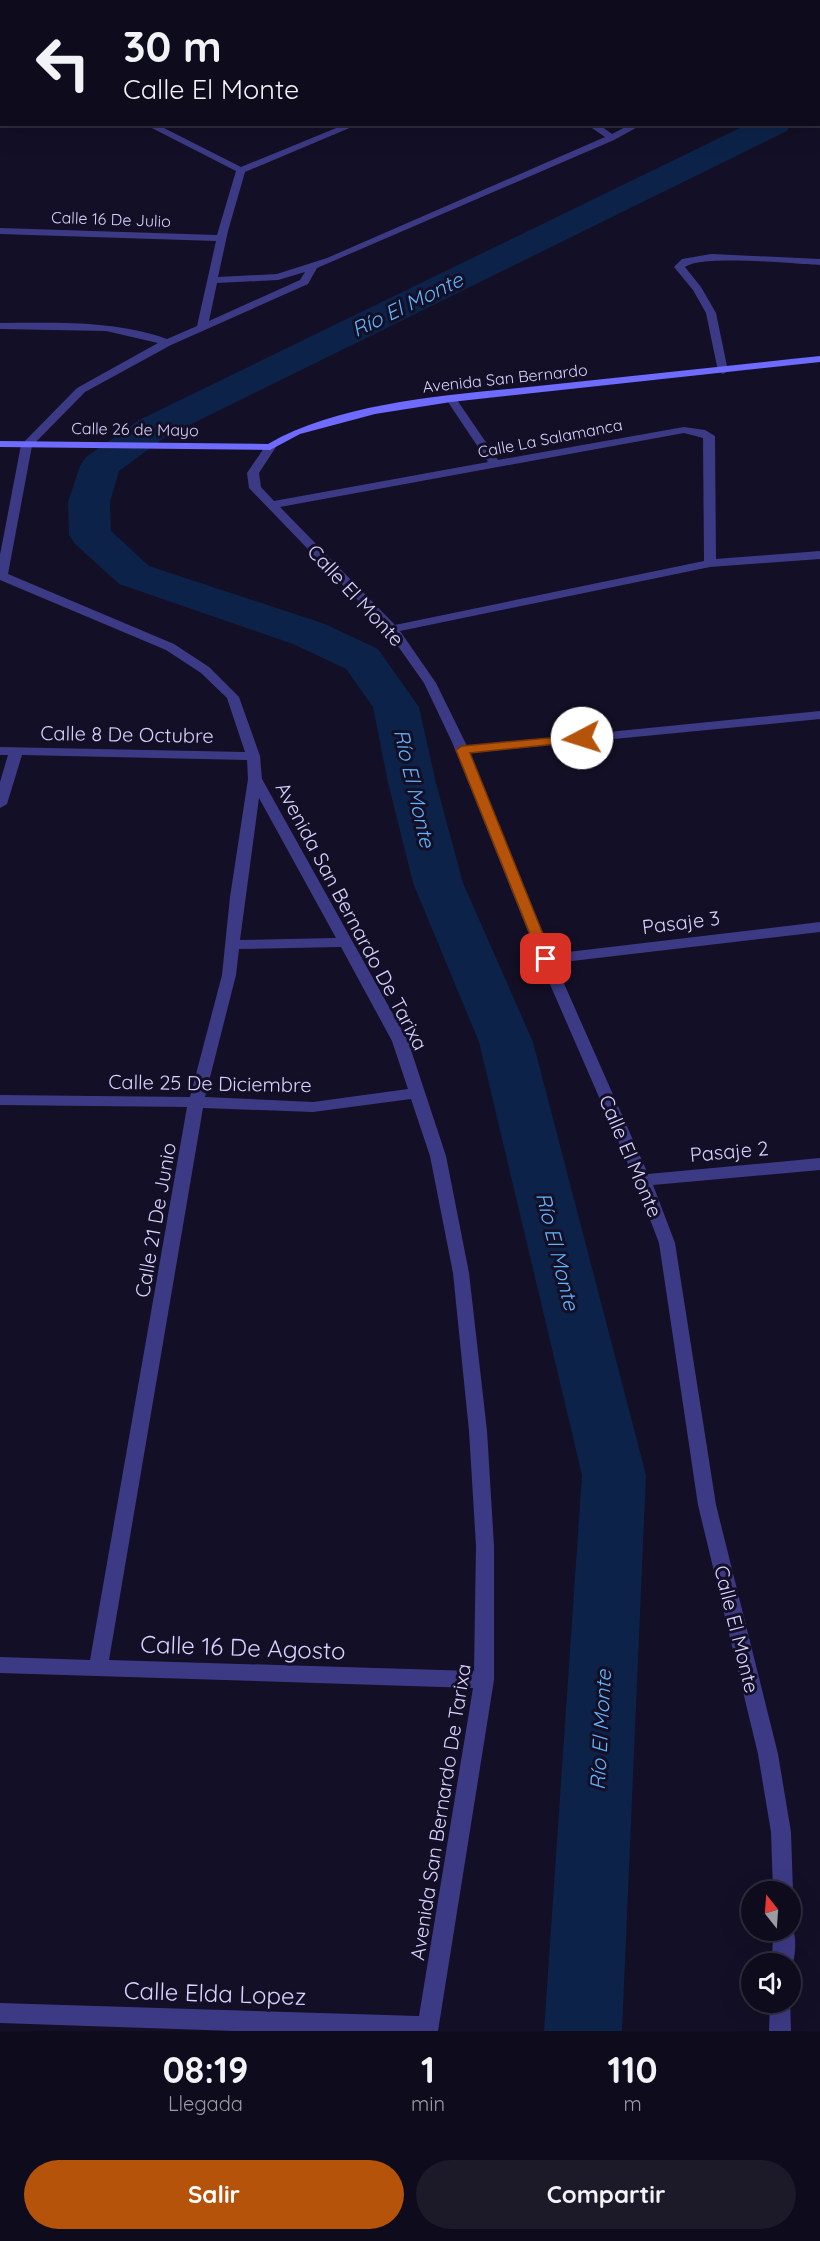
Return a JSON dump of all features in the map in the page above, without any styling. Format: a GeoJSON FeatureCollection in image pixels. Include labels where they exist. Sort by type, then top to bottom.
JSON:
{"type":"FeatureCollection","features":[{"type":"Feature","properties":{"kind":"street"},"geometry":{"type":"LineString","coordinates":[[152,126],[241,170],[350,126]]}},
{"type":"Feature","properties":{"kind":"street"},"geometry":{"type":"LineString","coordinates":[[594,126],[611,138]]}},
{"type":"Feature","properties":{"kind":"street"},"geometry":{"type":"LineString","coordinates":[[213,280],[278,277],[313,266],[635,126]]}},
{"type":"Feature","properties":{"kind":"street"},"geometry":{"type":"LineString","coordinates":[[202,328],[221,238],[241,170]]}},
{"type":"Feature","properties":{"kind":"street","name":"Calle 16 De Julio"},"geometry":{"type":"LineString","coordinates":[[0,231],[221,238]]}},
{"type":"Feature","properties":{"kind":"street"},"geometry":{"type":"LineString","coordinates":[[723,371],[711,313],[697,289],[679,267],[687,261],[711,257],[820,262]]}},
{"type":"Feature","properties":{"kind":"street"},"geometry":{"type":"LineString","coordinates":[[27,445],[81,390],[166,343],[304,282],[313,266]]}},
{"type":"Feature","properties":{"kind":"street"},"geometry":{"type":"LineString","coordinates":[[0,326],[123,329],[143,333],[166,343]]}},
{"type":"Feature","properties":{"kind":"street","name":"Avenida San Bernardo"},"geometry":{"type":"LineString","coordinates":[[271,505],[255,488],[253,473],[270,447],[296,432],[335,420],[451,399],[820,359]]}},
{"type":"Feature","properties":{"kind":"street"},"geometry":{"type":"LineString","coordinates":[[451,399],[496,465]]}},
{"type":"Feature","properties":{"kind":"street","name":"Calle La Salamanca"},"geometry":{"type":"LineString","coordinates":[[271,505],[684,430],[701,432],[709,436],[710,563]]}},
{"type":"Feature","properties":{"kind":"street","name":"Calle 26 de Mayo"},"geometry":{"type":"LineString","coordinates":[[0,444],[270,447]]}},
{"type":"Feature","properties":{"kind":"street","name":"Avenida San Bernardo De Tarixa"},"geometry":{"type":"LineString","coordinates":[[27,445],[1,576],[171,647],[205,670],[233,697],[253,756],[255,779],[400,1041],[438,1156],[461,1273],[478,1431],[484,1534],[484,1680],[427,2029]]}},
{"type":"Feature","properties":{"kind":"street","name":"Calle El Monte"},"geometry":{"type":"LineString","coordinates":[[271,505],[392,629],[430,683],[462,750],[546,959],[643,1180],[667,1243],[707,1505],[768,1754],[781,1832],[783,1881]]}},
{"type":"Feature","properties":{"kind":"street"},"geometry":{"type":"LineString","coordinates":[[392,629],[710,563],[820,555]]}},
{"type":"Feature","properties":{"kind":"street"},"geometry":{"type":"LineString","coordinates":[[462,750],[820,715]]}},
{"type":"Feature","properties":{"kind":"street","name":"Calle 8 De Octubre"},"geometry":{"type":"LineString","coordinates":[[0,751],[253,756]]}},
{"type":"Feature","properties":{"kind":"street"},"geometry":{"type":"LineString","coordinates":[[0,804],[16,752]]}},
{"type":"Feature","properties":{"kind":"street","name":"Calle 21 De Junio"},"geometry":{"type":"LineString","coordinates":[[98,1668],[196,1102],[228,975],[255,779]]}},
{"type":"Feature","properties":{"kind":"street","name":"Pasaje 3"},"geometry":{"type":"LineString","coordinates":[[546,959],[820,927]]}},
{"type":"Feature","properties":{"kind":"street"},"geometry":{"type":"LineString","coordinates":[[232,945],[346,942]]}},
{"type":"Feature","properties":{"kind":"street","name":"Calle 25 De Diciembre"},"geometry":{"type":"LineString","coordinates":[[0,1100],[196,1102],[313,1107],[419,1093]]}},
{"type":"Feature","properties":{"kind":"street","name":"Pasaje 2"},"geometry":{"type":"LineString","coordinates":[[643,1180],[820,1164]]}},
{"type":"Feature","properties":{"kind":"street","name":"Calle 16 De Agosto"},"geometry":{"type":"LineString","coordinates":[[0,1665],[484,1680]]}},
{"type":"Feature","properties":{"kind":"street","name":"Calle Elda Lopez"},"geometry":{"type":"LineString","coordinates":[[0,2013],[427,2029]]}},
{"type":"Feature","properties":{"kind":"street"},"geometry":{"type":"LineString","coordinates":[[780,2031],[781,2013]]}},
{"type":"Feature","properties":{"kind":"waterway","name":"Río El Monte"},"geometry":{"type":"LineString","coordinates":[[583,2031],[614,1475],[506,1042],[438,883],[412,783],[396,707],[362,659],[309,634],[134,575],[90,535],[89,502],[100,466],[153,428],[771,126]]}},
{"type":"Feature","properties":{"kind":"waterway"},"geometry":{"type":"LineString","coordinates":[[768,128],[783,126]]}},
{"type":"Feature","properties":{"kind":"route"},"geometry":{"type":"LineString","coordinates":[[546,959],[462,750],[582,738]]}}]}
